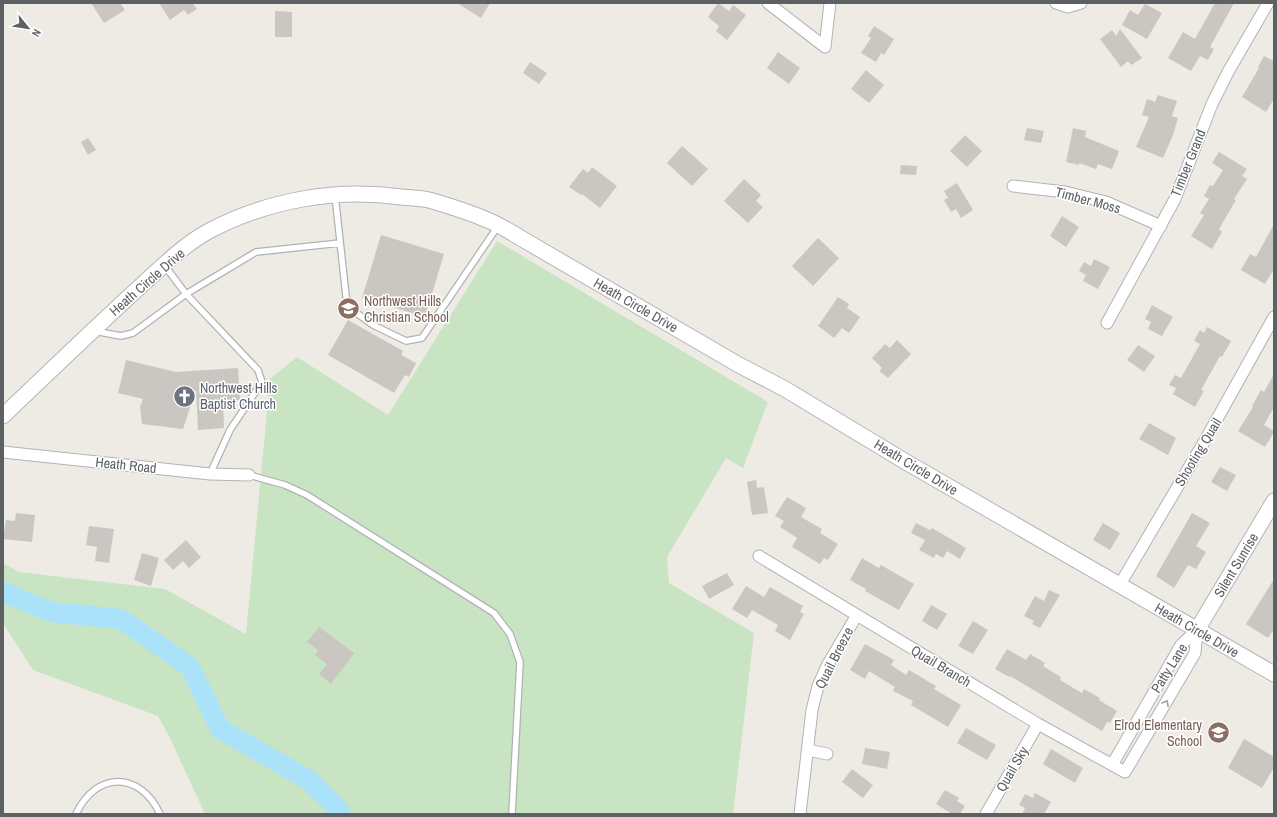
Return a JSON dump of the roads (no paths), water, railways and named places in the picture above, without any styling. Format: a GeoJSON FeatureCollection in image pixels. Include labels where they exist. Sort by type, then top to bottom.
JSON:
{"type":"FeatureCollection","features":[{"type":"Feature","properties":{"kind":"street"},"geometry":{"type":"LineString","coordinates":[[768,3],[825,47],[830,3]]}},
{"type":"Feature","properties":{"kind":"street"},"geometry":{"type":"LineString","coordinates":[[1056,3],[1068,7],[1081,3]]}},
{"type":"Feature","properties":{"kind":"street","name":"Timber Grand"},"geometry":{"type":"LineString","coordinates":[[1107,323],[1175,199],[1212,104],[1228,72],[1268,3]]}},
{"type":"Feature","properties":{"kind":"street","name":"Timber Moss"},"geometry":{"type":"LineString","coordinates":[[1013,186],[1065,192],[1106,202],[1161,226]]}},
{"type":"Feature","properties":{"kind":"street","name":"Heath Circle Drive"},"geometry":{"type":"LineString","coordinates":[[3,416],[170,258],[209,231],[246,215],[313,196],[383,194],[427,200],[462,210],[498,225],[739,365],[785,389],[906,462],[1274,674]]}},
{"type":"Feature","properties":{"kind":"street","name":"Shooting Quail"},"geometry":{"type":"LineString","coordinates":[[1119,586],[1207,437],[1274,317]]}},
{"type":"Feature","properties":{"kind":"street","name":"Heath Road"},"geometry":{"type":"LineString","coordinates":[[3,452],[210,474],[249,474]]}},
{"type":"Feature","properties":{"kind":"street","name":"Silent Sunrise"},"geometry":{"type":"LineString","coordinates":[[1197,630],[1274,501]]}},
{"type":"Feature","properties":{"kind":"street","name":"Quail Branch"},"geometry":{"type":"LineString","coordinates":[[759,556],[1038,724],[1125,772]]}},
{"type":"Feature","properties":{"kind":"street","name":"Quail Breeze"},"geometry":{"type":"LineString","coordinates":[[800,814],[812,710],[818,686],[828,664],[857,615]]}},
{"type":"Feature","properties":{"kind":"street","name":"Patty Lane"},"geometry":{"type":"LineString","coordinates":[[1112,765],[1181,645],[1197,630]]}},
{"type":"Feature","properties":{"kind":"street","name":"Patty Lane"},"geometry":{"type":"LineString","coordinates":[[1125,772],[1195,654],[1197,630]]}},
{"type":"Feature","properties":{"kind":"street","name":"Quail Sky"},"geometry":{"type":"LineString","coordinates":[[986,814],[1038,724]]}},
{"type":"Feature","properties":{"kind":"street"},"geometry":{"type":"LineString","coordinates":[[808,750],[827,754]]}},
{"type":"Feature","properties":{"kind":"lane"},"geometry":{"type":"LineString","coordinates":[[335,195],[346,296],[351,309],[372,325],[406,341],[422,338],[498,225]]}},
{"type":"Feature","properties":{"kind":"lane"},"geometry":{"type":"LineString","coordinates":[[92,331],[121,336],[133,334],[186,294],[256,252],[340,243]]}},
{"type":"Feature","properties":{"kind":"lane"},"geometry":{"type":"LineString","coordinates":[[164,264],[186,294],[258,370],[262,382],[230,430],[210,474]]}},
{"type":"Feature","properties":{"kind":"lane"},"geometry":{"type":"LineString","coordinates":[[249,474],[285,485],[307,496],[494,613],[510,634],[520,662],[512,814]]}},
{"type":"Feature","properties":{"kind":"lane"},"geometry":{"type":"LineString","coordinates":[[76,814],[81,804],[91,793],[102,786],[118,781],[133,784],[144,790],[155,803],[160,814]]}},
{"type":"Feature","properties":{"kind":"waterway"},"geometry":{"type":"LineString","coordinates":[[3,592],[51,612],[121,619],[190,667],[220,729],[309,780],[341,814]]}},
{"type":"Feature","properties":{"kind":"place","name":"Northwest Hills Christian School"},"geometry":{"type":"Point","coordinates":[349,309]}},
{"type":"Feature","properties":{"kind":"place","name":"Northwest Hills Baptist Church"},"geometry":{"type":"Point","coordinates":[185,396]}},
{"type":"Feature","properties":{"kind":"place","name":"Elrod Elementary School"},"geometry":{"type":"Point","coordinates":[1218,733]}}]}
